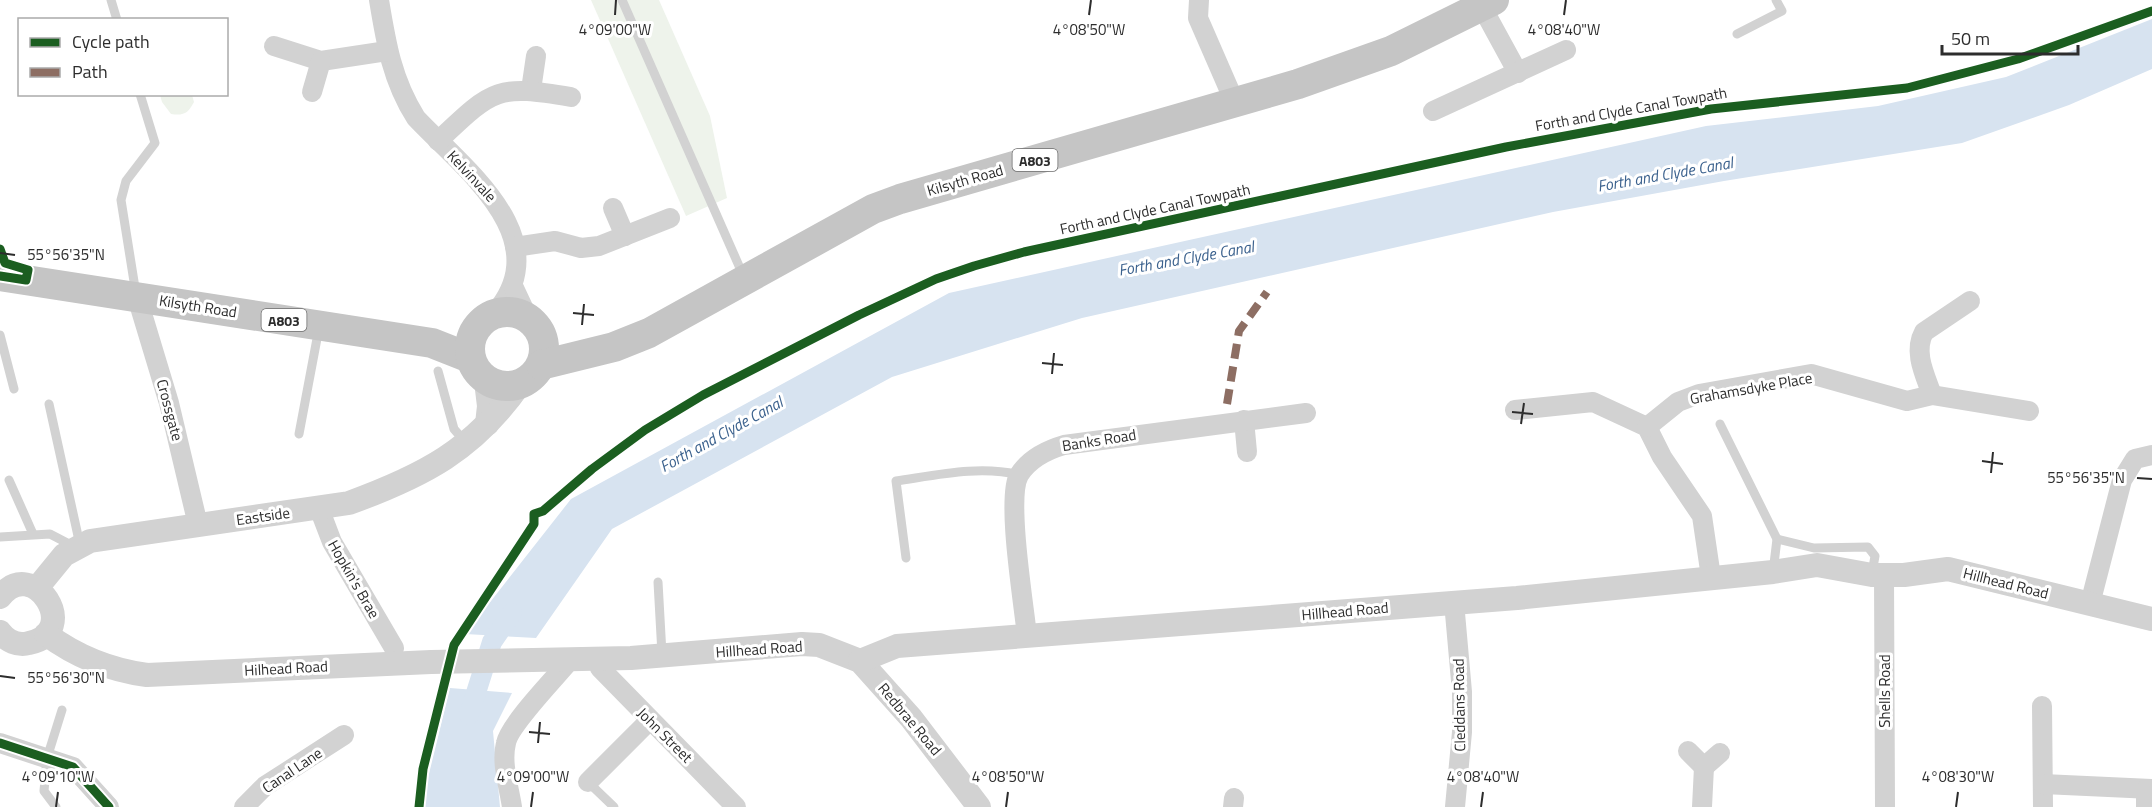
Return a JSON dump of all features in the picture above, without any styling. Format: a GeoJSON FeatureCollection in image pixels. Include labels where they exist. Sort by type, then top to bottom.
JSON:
{"type":"FeatureCollection","features":[{"type":"Feature","properties":{"kind":"main road","name":"Kilsyth Road"},"geometry":{"type":"LineString","coordinates":[[530,375],[589,352],[614,347],[649,333],[873,209],[900,199],[1298,84],[1391,51],[1488,4]]}},
{"type":"Feature","properties":{"kind":"main road","name":"Kilsyth Road"},"geometry":{"type":"LineString","coordinates":[[0,276],[320,326],[435,357],[481,346]]}},
{"type":"Feature","properties":{"kind":"main road"},"geometry":{"type":"LineString","coordinates":[[535,326],[544,345],[530,375],[503,386],[481,346],[507,311],[589,352]]}},
{"type":"Feature","properties":{"kind":"street","name":"Kelvinvale"},"geometry":{"type":"LineString","coordinates":[[379,0],[393,73],[408,105],[438,141],[494,198],[511,228],[515,247],[513,286],[535,326]]}},
{"type":"Feature","properties":{"kind":"street"},"geometry":{"type":"LineString","coordinates":[[1199,0],[1198,18],[1235,103]]}},
{"type":"Feature","properties":{"kind":"street"},"geometry":{"type":"LineString","coordinates":[[1488,4],[1518,73]]}},
{"type":"Feature","properties":{"kind":"street"},"geometry":{"type":"LineString","coordinates":[[274,46],[321,61],[387,51]]}},
{"type":"Feature","properties":{"kind":"street"},"geometry":{"type":"LineString","coordinates":[[1433,111],[1566,50]]}},
{"type":"Feature","properties":{"kind":"street"},"geometry":{"type":"LineString","coordinates":[[531,90],[536,56]]}},
{"type":"Feature","properties":{"kind":"street"},"geometry":{"type":"LineString","coordinates":[[312,92],[321,61]]}},
{"type":"Feature","properties":{"kind":"street","name":"Kelvinvale"},"geometry":{"type":"LineString","coordinates":[[438,141],[477,104],[506,91],[531,90],[571,97]]}},
{"type":"Feature","properties":{"kind":"street"},"geometry":{"type":"LineString","coordinates":[[613,208],[625,236]]}},
{"type":"Feature","properties":{"kind":"street"},"geometry":{"type":"LineString","coordinates":[[515,247],[555,241],[590,248],[670,218]]}},
{"type":"Feature","properties":{"kind":"street"},"geometry":{"type":"LineString","coordinates":[[487,424],[489,406],[481,346],[513,286]]}},
{"type":"Feature","properties":{"kind":"street","name":"Crossgate"},"geometry":{"type":"LineString","coordinates":[[137,297],[169,403],[198,525]]}},
{"type":"Feature","properties":{"kind":"street"},"geometry":{"type":"LineString","coordinates":[[1932,395],[1920,362],[1920,339],[1924,332],[1971,301]]}},
{"type":"Feature","properties":{"kind":"street","name":"Grahamsdyke Place"},"geometry":{"type":"LineString","coordinates":[[1647,427],[1678,402],[1699,394],[1811,374],[1907,401],[1932,395],[2029,411]]}},
{"type":"Feature","properties":{"kind":"street","name":"Eastside"},"geometry":{"type":"LineString","coordinates":[[36,588],[53,566],[78,546],[106,537],[319,508],[349,503],[380,492],[430,469],[467,445],[530,375]]}},
{"type":"Feature","properties":{"kind":"street"},"geometry":{"type":"LineString","coordinates":[[1515,410],[1593,402],[1647,427],[1662,457],[1702,516],[1711,577]]}},
{"type":"Feature","properties":{"kind":"street","name":"Banks Road"},"geometry":{"type":"LineString","coordinates":[[1020,475],[1045,452],[1064,445],[1306,413]]}},
{"type":"Feature","properties":{"kind":"street"},"geometry":{"type":"LineString","coordinates":[[1244,420],[1247,452]]}},
{"type":"Feature","properties":{"kind":"street"},"geometry":{"type":"LineString","coordinates":[[2090,604],[2122,480],[2135,459],[2152,455]]}},
{"type":"Feature","properties":{"kind":"street"},"geometry":{"type":"LineString","coordinates":[[1020,475],[1013,499],[1027,636]]}},
{"type":"Feature","properties":{"kind":"street","name":"Hopkin's Brae"},"geometry":{"type":"LineString","coordinates":[[319,508],[332,542],[394,648]]}},
{"type":"Feature","properties":{"kind":"street","name":"Hillhead Road"},"geometry":{"type":"LineString","coordinates":[[536,659],[662,656],[802,644],[819,645],[860,661],[897,646],[1454,602],[1773,572],[1817,565],[1878,575],[1948,569],[2152,619]]}},
{"type":"Feature","properties":{"kind":"street","name":"Shells Road"},"geometry":{"type":"LineString","coordinates":[[1878,575],[1885,807]]}},
{"type":"Feature","properties":{"kind":"street"},"geometry":{"type":"LineString","coordinates":[[0,597],[10,588],[18,585],[36,588],[50,600],[52,608],[51,626],[46,634],[33,643],[3,641]]}},
{"type":"Feature","properties":{"kind":"street","name":"Cleddans Road"},"geometry":{"type":"LineString","coordinates":[[1454,602],[1462,692],[1462,732],[1455,807]]}},
{"type":"Feature","properties":{"kind":"street","name":"Hilhead Road"},"geometry":{"type":"LineString","coordinates":[[46,634],[87,660],[120,671],[147,675],[536,659]]}},
{"type":"Feature","properties":{"kind":"street"},"geometry":{"type":"LineString","coordinates":[[512,807],[506,768],[506,742],[571,659]]}},
{"type":"Feature","properties":{"kind":"street","name":"John Street"},"geometry":{"type":"LineString","coordinates":[[600,659],[600,668],[736,807]]}},
{"type":"Feature","properties":{"kind":"street","name":"Redbrae Road"},"geometry":{"type":"LineString","coordinates":[[860,661],[911,718],[979,807]]}},
{"type":"Feature","properties":{"kind":"street"},"geometry":{"type":"LineString","coordinates":[[2042,706],[2043,807]]}},
{"type":"Feature","properties":{"kind":"street"},"geometry":{"type":"LineString","coordinates":[[588,782],[650,720]]}},
{"type":"Feature","properties":{"kind":"street","name":"Canal Lane"},"geometry":{"type":"LineString","coordinates":[[244,807],[265,786],[344,735]]}},
{"type":"Feature","properties":{"kind":"street"},"geometry":{"type":"LineString","coordinates":[[0,743],[73,767],[109,807]]}},
{"type":"Feature","properties":{"kind":"street"},"geometry":{"type":"LineString","coordinates":[[1688,752],[1704,766]]}},
{"type":"Feature","properties":{"kind":"street"},"geometry":{"type":"LineString","coordinates":[[1702,807],[1704,766],[1720,753]]}},
{"type":"Feature","properties":{"kind":"street"},"geometry":{"type":"LineString","coordinates":[[2043,784],[2148,795]]}},
{"type":"Feature","properties":{"kind":"lane"},"geometry":{"type":"LineString","coordinates":[[111,0],[116,18]]}},
{"type":"Feature","properties":{"kind":"lane"},"geometry":{"type":"LineString","coordinates":[[622,0],[744,279]]}},
{"type":"Feature","properties":{"kind":"lane"},"geometry":{"type":"LineString","coordinates":[[1737,34],[1782,11],[1776,0]]}},
{"type":"Feature","properties":{"kind":"lane"},"geometry":{"type":"LineString","coordinates":[[137,297],[121,200],[126,181],[155,143],[141,96]]}},
{"type":"Feature","properties":{"kind":"lane"},"geometry":{"type":"LineString","coordinates":[[299,434],[320,326]]}},
{"type":"Feature","properties":{"kind":"lane"},"geometry":{"type":"LineString","coordinates":[[0,335],[14,389]]}},
{"type":"Feature","properties":{"kind":"lane"},"geometry":{"type":"LineString","coordinates":[[435,357],[454,429],[467,445]]}},
{"type":"Feature","properties":{"kind":"lane"},"geometry":{"type":"LineString","coordinates":[[49,404],[78,546]]}},
{"type":"Feature","properties":{"kind":"lane"},"geometry":{"type":"LineString","coordinates":[[1720,424],[1777,539],[1773,572]]}},
{"type":"Feature","properties":{"kind":"lane"},"geometry":{"type":"LineString","coordinates":[[906,558],[896,481],[981,471],[1002,470],[1020,475]]}},
{"type":"Feature","properties":{"kind":"lane"},"geometry":{"type":"LineString","coordinates":[[9,480],[33,534]]}},
{"type":"Feature","properties":{"kind":"lane"},"geometry":{"type":"LineString","coordinates":[[0,537],[50,534],[78,546]]}},
{"type":"Feature","properties":{"kind":"lane"},"geometry":{"type":"LineString","coordinates":[[1777,539],[1814,548],[1868,547],[1875,556],[1878,575]]}},
{"type":"Feature","properties":{"kind":"lane"},"geometry":{"type":"LineString","coordinates":[[658,582],[662,656]]}},
{"type":"Feature","properties":{"kind":"lane"},"geometry":{"type":"LineString","coordinates":[[56,807],[44,791],[47,758],[62,710]]}},
{"type":"Feature","properties":{"kind":"lane"},"geometry":{"type":"LineString","coordinates":[[588,782],[614,807]]}},
{"type":"Feature","properties":{"kind":"shaded area"},"geometry":{"type":"Polygon","coordinates":[[[591,0],[659,0],[710,116],[727,198],[686,216],[591,0]]]}},
{"type":"Feature","properties":{"kind":"shaded area"},"geometry":{"type":"Polygon","coordinates":[[[160,96],[192,96],[194,102],[190,109],[179,115],[171,114],[160,96]]]}},
{"type":"Feature","properties":{"kind":"water"},"geometry":{"type":"Polygon","coordinates":[[[2152,19],[2152,69],[2069,105],[1962,143],[1724,181],[1553,212],[1082,318],[892,377],[612,529],[536,638],[465,634],[571,499],[949,293],[1706,126],[1878,106],[2006,77],[2152,19]]]}},
{"type":"Feature","properties":{"kind":"water"},"geometry":{"type":"Polygon","coordinates":[[[450,688],[512,693],[493,731],[500,807],[423,807],[425,790],[450,688]]]}},
{"type":"Feature","properties":{"kind":"waterway","name":"Forth and Clyde Canal"},"geometry":{"type":"LineString","coordinates":[[469,715],[492,642],[512,613]]}},
{"type":"Feature","properties":{"kind":"marked path"},"geometry":{"type":"LineString","coordinates":[[1227,404],[1239,331],[1267,292]]}},
{"type":"Feature","properties":{"kind":"cycle path","name":"Forth and Clyde Canal Towpath"},"geometry":{"type":"LineString","coordinates":[[419,807],[423,769],[454,645],[534,524],[534,514],[543,511],[592,469],[645,430],[703,395],[859,315],[936,279],[1024,252],[1506,147],[1711,109],[1907,88],[2018,59],[2152,11]]}},
{"type":"Feature","properties":{"kind":"cycle path"},"geometry":{"type":"LineString","coordinates":[[0,249],[5,263],[28,270],[26,280],[0,276]]}},
{"type":"Feature","properties":{"kind":"cycle path"},"geometry":{"type":"LineString","coordinates":[[0,743],[73,767],[109,807]]}}]}
